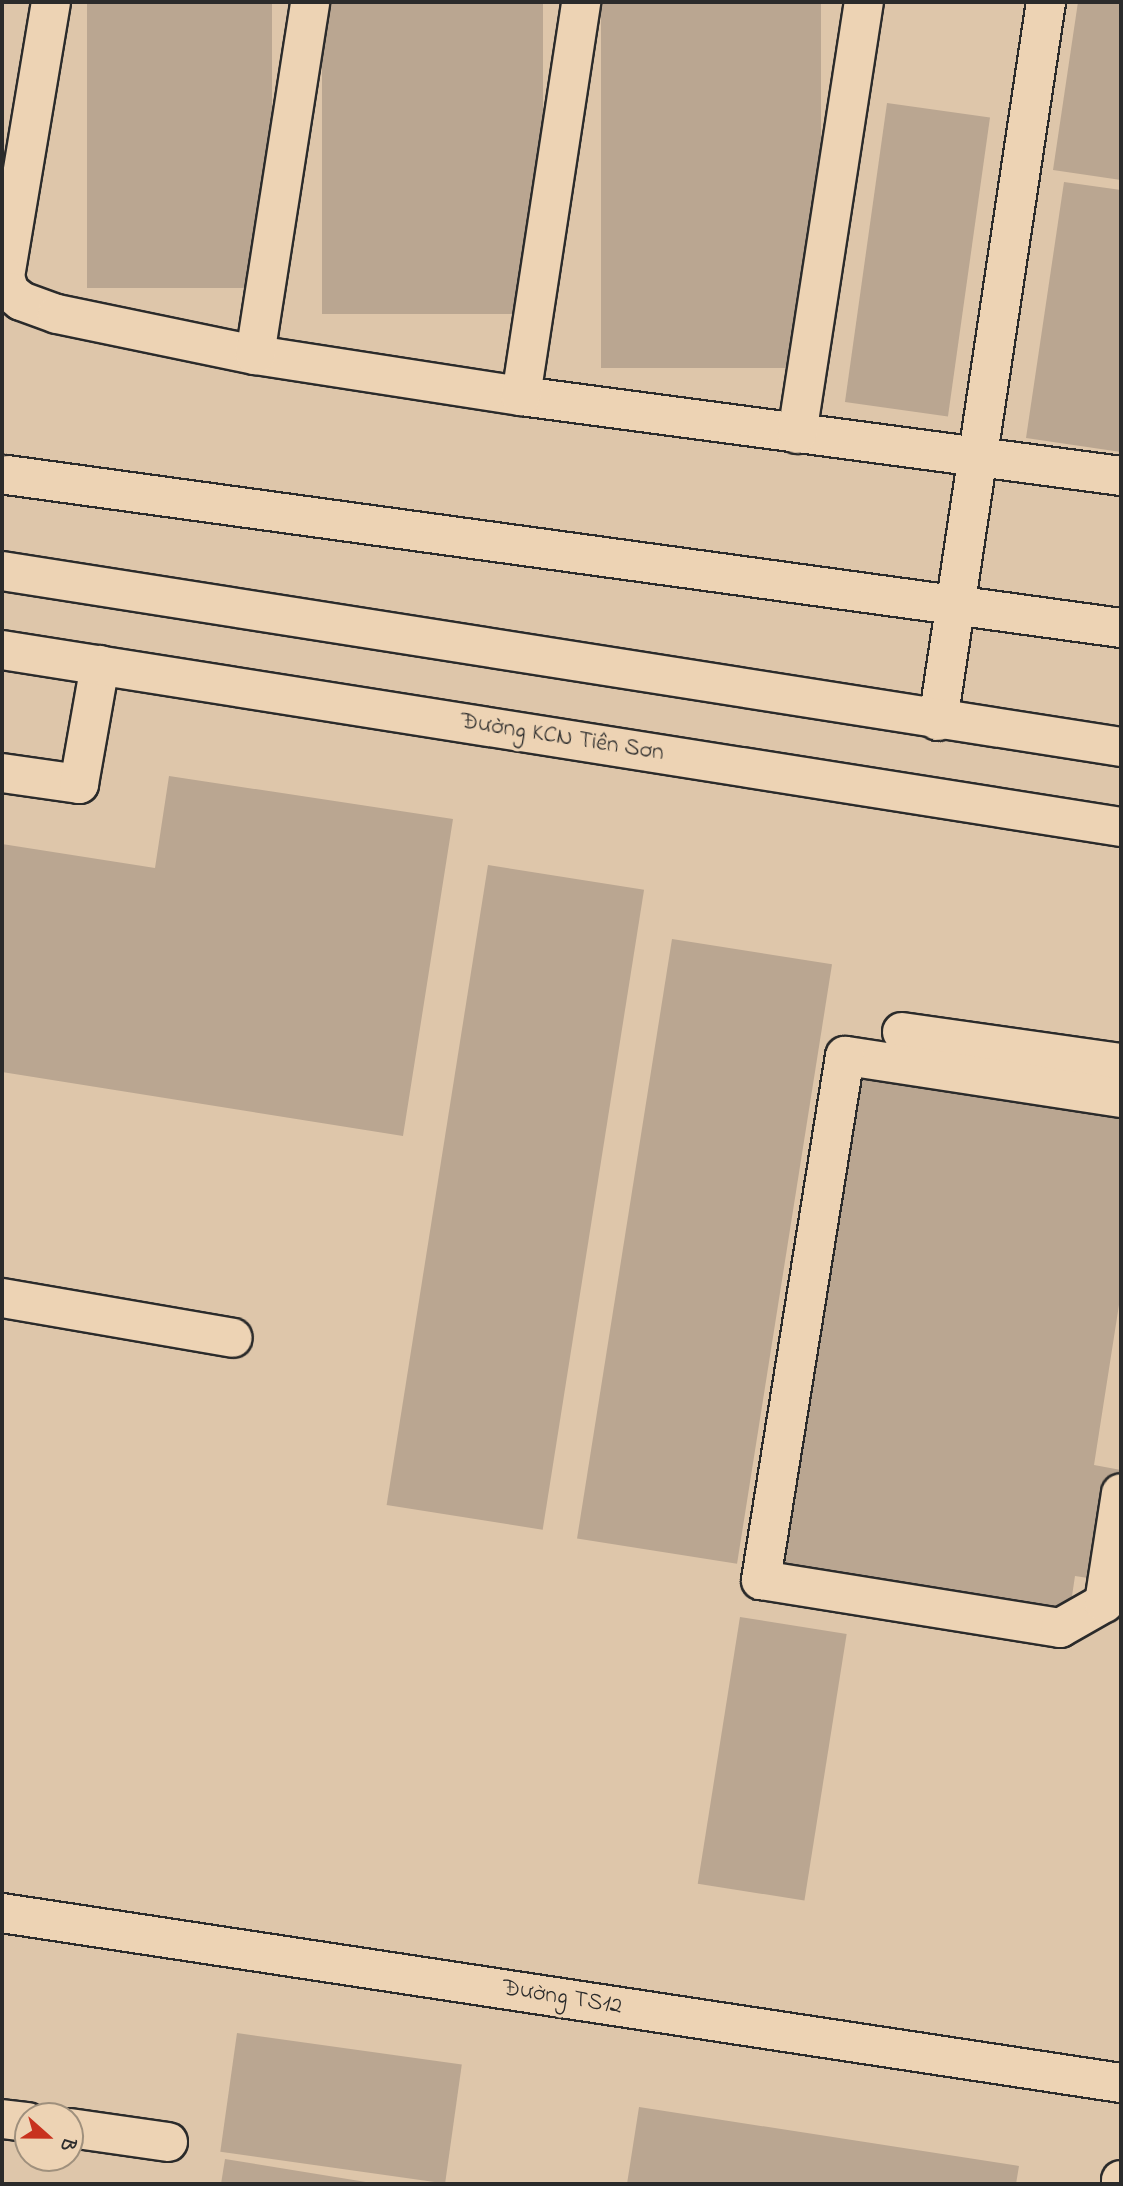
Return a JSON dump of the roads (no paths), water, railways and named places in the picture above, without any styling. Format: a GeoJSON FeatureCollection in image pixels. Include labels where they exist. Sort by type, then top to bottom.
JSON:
{"type":"FeatureCollection","features":[{"type":"Feature","properties":{"kind":"main road"},"geometry":{"type":"LineString","coordinates":[[51,2],[5,277],[10,292],[21,301],[57,314],[255,355],[521,397],[1121,476]]}},
{"type":"Feature","properties":{"kind":"main road"},"geometry":{"type":"LineString","coordinates":[[255,355],[310,2]]}},
{"type":"Feature","properties":{"kind":"main road"},"geometry":{"type":"LineString","coordinates":[[521,397],[581,2]]}},
{"type":"Feature","properties":{"kind":"main road"},"geometry":{"type":"LineString","coordinates":[[797,434],[864,2]]}},
{"type":"Feature","properties":{"kind":"main road"},"geometry":{"type":"LineString","coordinates":[[938,721],[980,458],[1046,2]]}},
{"type":"Feature","properties":{"kind":"main road"},"geometry":{"type":"LineString","coordinates":[[7,475],[1121,628]]}},
{"type":"Feature","properties":{"kind":"main road"},"geometry":{"type":"LineString","coordinates":[[2,571],[938,721],[1121,747]]}},
{"type":"Feature","properties":{"kind":"main road","name":"Đường KCN Tiên Sơn"},"geometry":{"type":"LineString","coordinates":[[2,650],[1121,827]]}},
{"type":"Feature","properties":{"kind":"main road"},"geometry":{"type":"LineString","coordinates":[[2,773],[79,784],[100,665]]}},
{"type":"Feature","properties":{"kind":"main road"},"geometry":{"type":"LineString","coordinates":[[902,1032],[1121,1063]]}},
{"type":"Feature","properties":{"kind":"main road"},"geometry":{"type":"LineString","coordinates":[[1121,1098],[845,1056],[761,1580],[1060,1628],[1104,1603],[1121,1493]]}},
{"type":"Feature","properties":{"kind":"main road"},"geometry":{"type":"LineString","coordinates":[[2,1298],[233,1338]]}},
{"type":"Feature","properties":{"kind":"main road","name":"Đường TS12"},"geometry":{"type":"LineString","coordinates":[[2,1913],[1121,2083]]}},
{"type":"Feature","properties":{"kind":"main road"},"geometry":{"type":"LineString","coordinates":[[84,2130],[168,2142]]}}]}
